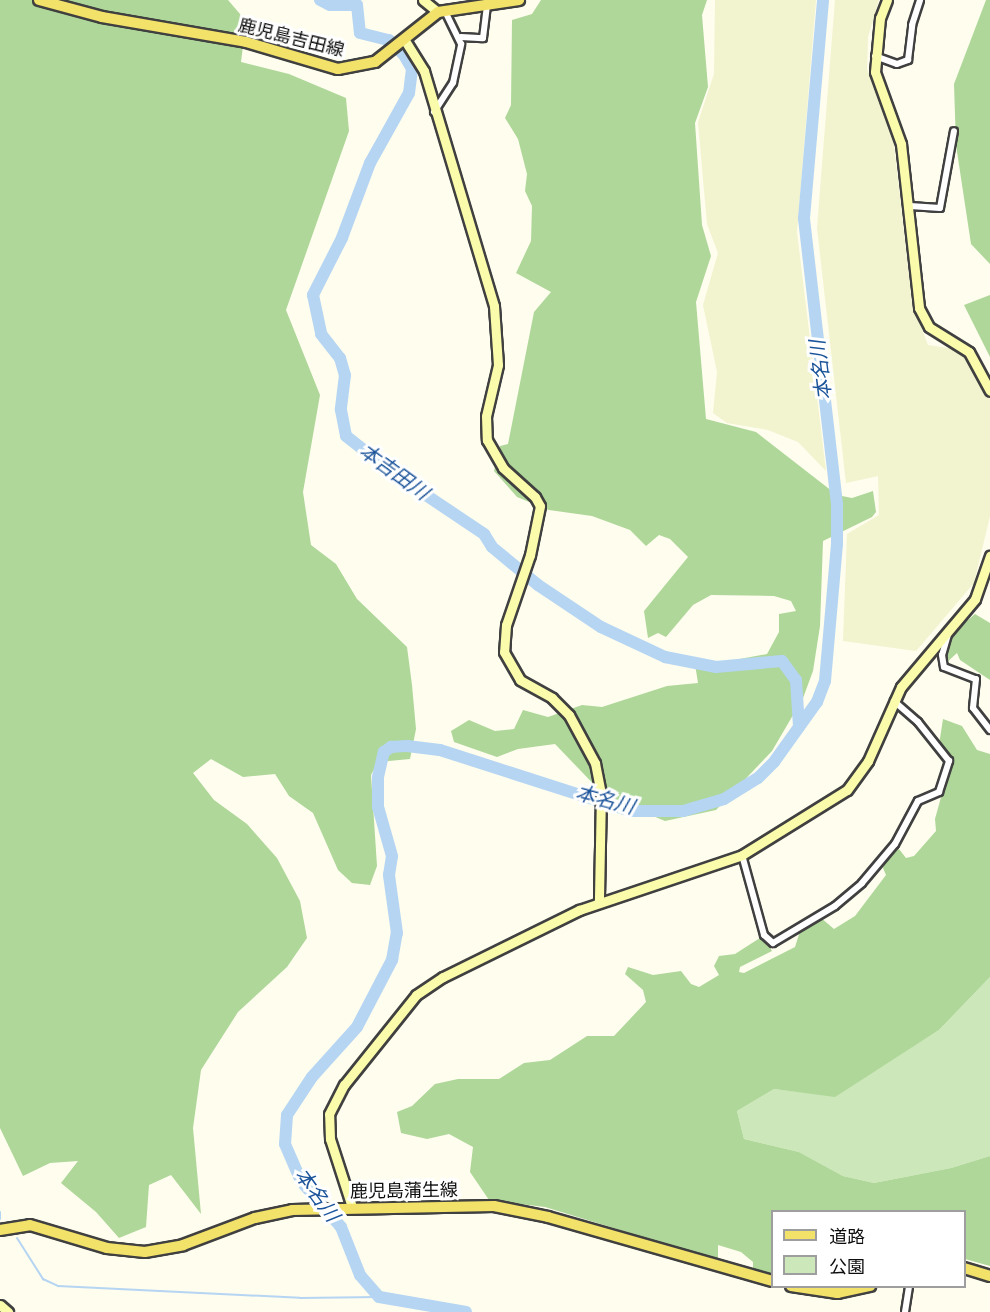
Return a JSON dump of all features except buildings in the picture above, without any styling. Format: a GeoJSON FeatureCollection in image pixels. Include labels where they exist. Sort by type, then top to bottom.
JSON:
{"type":"FeatureCollection","features":[{"type":"Feature","properties":{"kind":"main road","name":"鹿児島吉田線"},"geometry":{"type":"LineString","coordinates":[[39,0],[102,17],[239,41],[338,69],[365,66],[387,54],[401,41],[449,7]]}},
{"type":"Feature","properties":{"kind":"main road"},"geometry":{"type":"LineString","coordinates":[[449,7],[514,0]]}},
{"type":"Feature","properties":{"kind":"main road","name":"鹿児島蒲生線"},"geometry":{"type":"LineString","coordinates":[[0,1230],[30,1225],[107,1248],[146,1252],[183,1245],[271,1214],[340,1208],[507,1208],[771,1281]]}},
{"type":"Feature","properties":{"kind":"main road"},"geometry":{"type":"LineString","coordinates":[[966,1269],[990,1276]]}},
{"type":"Feature","properties":{"kind":"main road"},"geometry":{"type":"LineString","coordinates":[[799,1288],[837,1293],[864,1288]]}},
{"type":"Feature","properties":{"kind":"street"},"geometry":{"type":"LineString","coordinates":[[423,0],[449,7],[461,37],[453,83],[434,112]]}},
{"type":"Feature","properties":{"kind":"street"},"geometry":{"type":"LineString","coordinates":[[888,0],[880,18],[875,56],[877,83],[899,132],[903,184],[910,206],[923,318],[936,333],[964,346],[990,391]]}},
{"type":"Feature","properties":{"kind":"street"},"geometry":{"type":"LineString","coordinates":[[875,56],[897,64],[908,60],[912,25],[920,0]]}},
{"type":"Feature","properties":{"kind":"street"},"geometry":{"type":"LineString","coordinates":[[461,37],[483,38],[487,4]]}},
{"type":"Feature","properties":{"kind":"street"},"geometry":{"type":"LineString","coordinates":[[401,41],[422,64],[434,112],[496,317],[498,365],[486,416],[488,440],[503,468],[535,497],[540,506],[526,567],[503,641],[506,660],[520,680],[552,698],[569,714],[595,763],[601,793],[599,901]]}},
{"type":"Feature","properties":{"kind":"street"},"geometry":{"type":"LineString","coordinates":[[910,206],[940,208],[954,131]]}},
{"type":"Feature","properties":{"kind":"street"},"geometry":{"type":"LineString","coordinates":[[352,1208],[330,1139],[329,1114],[336,1096],[402,1010],[424,987],[599,901],[742,855],[857,780],[894,701],[916,666],[975,599],[990,556]]}},
{"type":"Feature","properties":{"kind":"street"},"geometry":{"type":"LineString","coordinates":[[949,631],[942,655],[944,667],[976,679],[973,708],[990,730]]}},
{"type":"Feature","properties":{"kind":"street"},"geometry":{"type":"LineString","coordinates":[[742,855],[764,935],[773,943],[835,906],[862,884],[896,844],[918,801],[939,792],[949,761],[918,722],[894,701]]}},
{"type":"Feature","properties":{"kind":"street"},"geometry":{"type":"LineString","coordinates":[[905,1312],[909,1288]]}},
{"type":"Feature","properties":{"kind":"street"},"geometry":{"type":"LineString","coordinates":[[0,1305],[8,1312]]}},
{"type":"Feature","properties":{"kind":"green space"},"geometry":{"type":"Polygon","coordinates":[[[0,0],[228,0],[246,21],[241,62],[289,74],[346,98],[349,131],[286,310],[320,395],[303,492],[311,545],[336,564],[357,599],[407,647],[412,685],[416,729],[410,759],[378,762],[371,775],[377,866],[370,885],[352,883],[338,870],[313,813],[289,796],[275,774],[243,777],[211,759],[193,773],[214,800],[247,824],[277,858],[300,901],[307,938],[287,967],[238,1012],[201,1070],[193,1128],[201,1214],[171,1175],[149,1185],[146,1227],[119,1238],[96,1212],[61,1183],[78,1161],[50,1163],[23,1176],[0,1128],[0,0]]]}},
{"type":"Feature","properties":{"kind":"green space"},"geometry":{"type":"Polygon","coordinates":[[[541,0],[707,0],[702,15],[708,87],[695,123],[702,225],[711,256],[696,302],[706,419],[756,432],[837,495],[852,498],[873,491],[876,512],[872,517],[823,541],[820,626],[813,671],[803,698],[772,751],[716,810],[665,821],[605,796],[555,744],[518,749],[497,757],[454,742],[451,731],[469,720],[495,731],[514,729],[523,710],[548,717],[582,705],[602,707],[667,686],[698,683],[694,658],[718,663],[767,654],[779,632],[779,614],[796,611],[791,601],[774,596],[711,595],[693,605],[666,637],[658,633],[648,638],[644,611],[688,557],[670,539],[659,535],[646,546],[630,530],[592,516],[549,510],[517,497],[494,471],[500,446],[508,444],[534,312],[551,292],[516,273],[531,241],[532,206],[525,191],[527,174],[518,139],[505,118],[511,105],[512,20],[532,14],[541,0]]]}},
{"type":"Feature","properties":{"kind":"green space"},"geometry":{"type":"Polygon","coordinates":[[[715,0],[816,0],[797,232],[826,471],[798,442],[768,430],[727,423],[713,413],[717,372],[703,305],[718,253],[707,224],[698,122],[714,74],[715,0]]]}},
{"type":"Feature","properties":{"kind":"green space"},"geometry":{"type":"Polygon","coordinates":[[[835,0],[879,0],[868,37],[867,69],[893,136],[912,303],[928,345],[955,349],[975,367],[990,398],[990,516],[974,583],[916,651],[843,641],[847,534],[879,515],[878,476],[846,483],[817,228],[835,0]]]}},
{"type":"Feature","properties":{"kind":"green space"},"geometry":{"type":"Polygon","coordinates":[[[986,0],[990,0],[990,264],[971,244],[956,145],[954,84],[986,0]]]}},
{"type":"Feature","properties":{"kind":"green space"},"geometry":{"type":"Polygon","coordinates":[[[990,295],[990,357],[964,305],[990,295]]]}},
{"type":"Feature","properties":{"kind":"green space"},"geometry":{"type":"Polygon","coordinates":[[[975,614],[990,623],[990,680],[960,660],[957,653],[945,664],[943,653],[952,634],[975,614]]]}},
{"type":"Feature","properties":{"kind":"green space"},"geometry":{"type":"Polygon","coordinates":[[[943,719],[962,726],[977,750],[990,754],[990,977],[939,1030],[835,1097],[774,1089],[737,1111],[744,1139],[799,1152],[843,1176],[874,1183],[951,1168],[990,1156],[990,1266],[966,1259],[966,1210],[771,1210],[771,1275],[753,1272],[753,1262],[741,1252],[718,1245],[718,1260],[545,1207],[489,1200],[470,1172],[473,1147],[449,1134],[427,1139],[401,1133],[397,1112],[412,1106],[435,1084],[458,1079],[499,1079],[524,1063],[550,1060],[587,1036],[614,1036],[646,1002],[643,990],[625,974],[628,967],[653,975],[681,971],[691,984],[699,987],[719,975],[714,966],[719,956],[735,954],[763,936],[772,951],[740,967],[739,972],[744,973],[795,947],[801,928],[820,917],[834,929],[855,916],[886,875],[883,868],[887,857],[899,849],[906,858],[914,856],[936,831],[935,819],[951,761],[939,745],[943,719]]]}},
{"type":"Feature","properties":{"kind":"green space"},"geometry":{"type":"Polygon","coordinates":[[[990,977],[990,1156],[951,1168],[874,1183],[843,1176],[799,1152],[744,1139],[737,1111],[774,1089],[835,1096],[939,1030],[990,977]]]}},
{"type":"Feature","properties":{"kind":"waterway","name":"本吉田川"},"geometry":{"type":"LineString","coordinates":[[320,0],[330,5],[357,5],[360,33],[389,40],[404,55],[412,69],[409,93],[370,163],[342,238],[313,295],[321,334],[340,358],[345,375],[341,410],[346,436],[393,473],[484,534],[492,547],[538,585],[601,627],[665,657],[716,667],[782,661],[796,680],[799,727]]}},
{"type":"Feature","properties":{"kind":"waterway","name":"本名川"},"geometry":{"type":"LineString","coordinates":[[466,1312],[379,1297],[360,1275],[341,1227],[301,1181],[285,1144],[287,1115],[312,1077],[357,1027],[392,960],[397,933],[389,875],[392,856],[378,807],[378,777],[384,752],[391,747],[407,746],[440,750],[630,811],[683,811],[724,799],[758,778],[774,762],[817,702],[825,681],[837,544],[837,504],[804,218],[823,0]]}},
{"type":"Feature","properties":{"kind":"waterway"},"geometry":{"type":"LineString","coordinates":[[0,1212],[0,1219]]}},
{"type":"Feature","properties":{"kind":"waterway"},"geometry":{"type":"LineString","coordinates":[[17,1238],[43,1279],[58,1286],[300,1298],[379,1297]]}}]}
